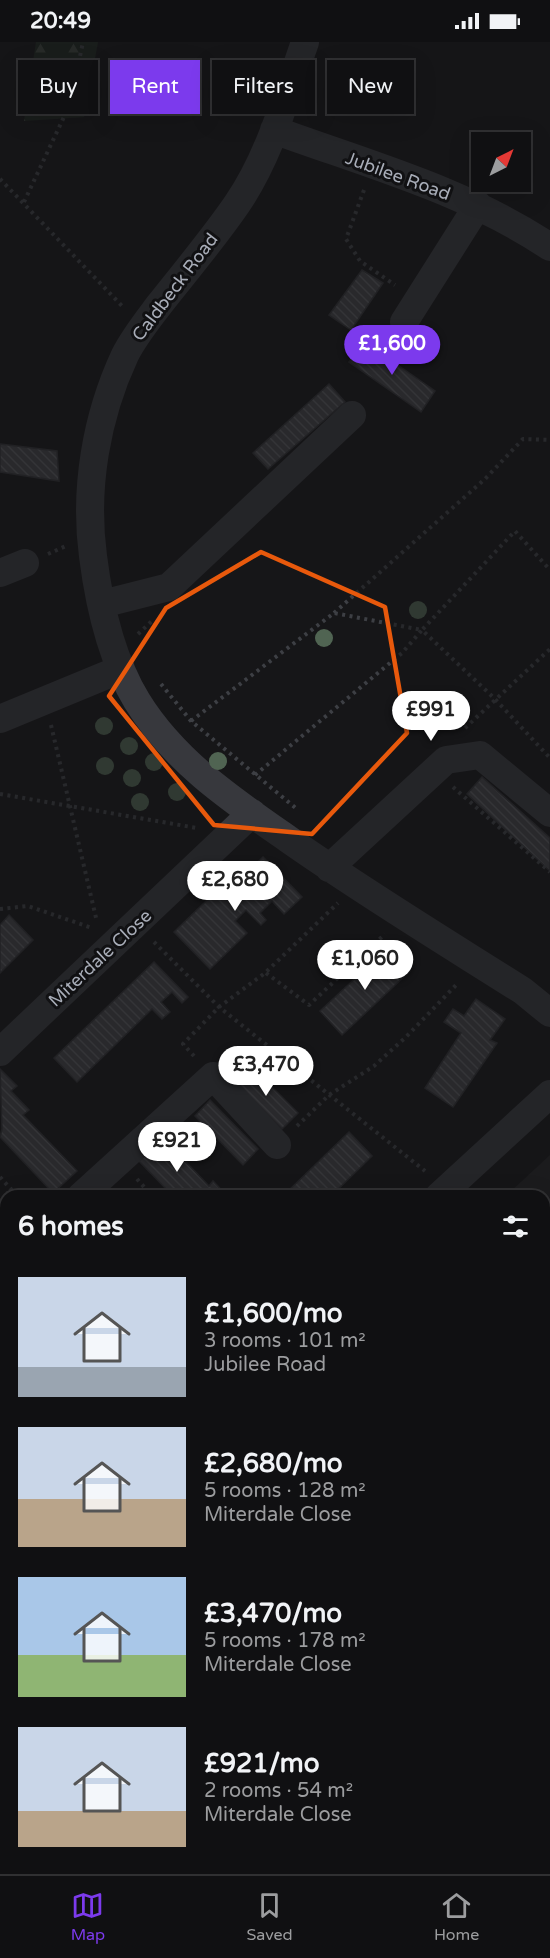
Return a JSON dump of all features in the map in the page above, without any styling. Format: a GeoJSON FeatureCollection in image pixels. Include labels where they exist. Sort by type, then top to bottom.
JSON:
{"type":"FeatureCollection","features":[{"type":"Feature","properties":{"kind":"street","name":"Caldbeck Road"},"geometry":{"type":"LineString","coordinates":[[305,42],[274,130],[240,200],[143,327],[126,353],[103,416],[94,456],[90,536],[105,615],[121,669],[148,717],[178,754],[252,813],[329,868],[513,985],[550,1013]]}},
{"type":"Feature","properties":{"kind":"street","name":"Jubilee Road"},"geometry":{"type":"LineString","coordinates":[[274,130],[478,205],[516,224],[550,247]]}},
{"type":"Feature","properties":{"kind":"street"},"geometry":{"type":"LineString","coordinates":[[411,311],[478,205]]}},
{"type":"Feature","properties":{"kind":"street"},"geometry":{"type":"LineString","coordinates":[[105,615],[169,586],[351,415]]}},
{"type":"Feature","properties":{"kind":"street"},"geometry":{"type":"LineString","coordinates":[[0,719],[121,669]]}},
{"type":"Feature","properties":{"kind":"street"},"geometry":{"type":"LineString","coordinates":[[329,868],[446,760],[480,755],[550,813]]}},
{"type":"Feature","properties":{"kind":"street","name":"Miterdale Close"},"geometry":{"type":"LineString","coordinates":[[0,1052],[252,813]]}},
{"type":"Feature","properties":{"kind":"street"},"geometry":{"type":"LineString","coordinates":[[94,1190],[213,1076],[277,1145]]}},
{"type":"Feature","properties":{"kind":"street"},"geometry":{"type":"LineString","coordinates":[[445,1190],[550,1094]]}},
{"type":"Feature","properties":{"kind":"path"},"geometry":{"type":"LineString","coordinates":[[24,202],[70,104],[83,42]]}},
{"type":"Feature","properties":{"kind":"path"},"geometry":{"type":"LineString","coordinates":[[374,167],[346,239],[360,261],[411,311]]}},
{"type":"Feature","properties":{"kind":"path"},"geometry":{"type":"LineString","coordinates":[[0,179],[143,327]]}},
{"type":"Feature","properties":{"kind":"path"},"geometry":{"type":"LineString","coordinates":[[191,721],[334,613],[484,479],[523,439],[550,440]]}},
{"type":"Feature","properties":{"kind":"path"},"geometry":{"type":"LineString","coordinates":[[255,775],[402,653],[515,531],[550,570]]}},
{"type":"Feature","properties":{"kind":"path"},"geometry":{"type":"LineString","coordinates":[[12,568],[90,536]]}},
{"type":"Feature","properties":{"kind":"path"},"geometry":{"type":"LineString","coordinates":[[334,613],[422,630],[495,699],[550,758]]}},
{"type":"Feature","properties":{"kind":"path"},"geometry":{"type":"LineString","coordinates":[[105,615],[137,635]]}},
{"type":"Feature","properties":{"kind":"path"},"geometry":{"type":"LineString","coordinates":[[160,682],[191,721],[307,817]]}},
{"type":"Feature","properties":{"kind":"path"},"geometry":{"type":"LineString","coordinates":[[45,701],[98,928],[109,951]]}},
{"type":"Feature","properties":{"kind":"path"},"geometry":{"type":"LineString","coordinates":[[0,794],[231,834]]}},
{"type":"Feature","properties":{"kind":"path"},"geometry":{"type":"LineString","coordinates":[[213,1076],[183,1044],[219,1007],[266,973],[356,886]]}},
{"type":"Feature","properties":{"kind":"path"},"geometry":{"type":"LineString","coordinates":[[0,909],[28,906],[67,918],[94,929],[109,951]]}},
{"type":"Feature","properties":{"kind":"path"},"geometry":{"type":"LineString","coordinates":[[266,973],[309,1005],[403,917]]}},
{"type":"Feature","properties":{"kind":"path"},"geometry":{"type":"LineString","coordinates":[[136,925],[219,1007],[329,1095],[441,1190]]}},
{"type":"Feature","properties":{"kind":"path"},"geometry":{"type":"LineString","coordinates":[[277,1145],[329,1095],[374,1066],[406,1038],[435,1009],[457,982],[466,989]]}},
{"type":"Feature","properties":{"kind":"path"},"geometry":{"type":"LineString","coordinates":[[0,1177],[12,1190]]}},
{"type":"Feature","properties":{"kind":"highlighted area"},"geometry":{"type":"Polygon","coordinates":[[[261,552],[385,607],[407,733],[312,834],[214,825],[109,696],[166,608],[261,552]]]}},
{"type":"Feature","properties":{"kind":"shaded area"},"geometry":{"type":"Polygon","coordinates":[[[550,1155],[550,1190],[512,1190],[550,1155]]]}},
{"type":"Feature","properties":{"kind":"green space"},"geometry":{"type":"Polygon","coordinates":[[[36,42],[98,42],[95,60],[33,60],[36,42]]]}},
{"type":"Feature","properties":{"kind":"green space"},"geometry":{"type":"Polygon","coordinates":[[[25,114],[85,114],[84,117],[24,121],[25,114]]]}},
{"type":"Feature","properties":{"kind":"building"},"geometry":{"type":"Polygon","coordinates":[[[362,270],[383,283],[351,330],[329,315],[362,270]]]}},
{"type":"Feature","properties":{"kind":"building"},"geometry":{"type":"Polygon","coordinates":[[[363,341],[435,391],[421,412],[349,362],[363,341]]]}},
{"type":"Feature","properties":{"kind":"building"},"geometry":{"type":"Polygon","coordinates":[[[329,384],[345,402],[268,469],[253,453],[329,384]]]}},
{"type":"Feature","properties":{"kind":"building"},"geometry":{"type":"Polygon","coordinates":[[[0,444],[57,451],[59,481],[0,472],[0,444]]]}},
{"type":"Feature","properties":{"kind":"building"},"geometry":{"type":"Polygon","coordinates":[[[482,777],[550,838],[550,871],[467,794],[482,777]]]}},
{"type":"Feature","properties":{"kind":"building"},"geometry":{"type":"Polygon","coordinates":[[[263,857],[302,897],[284,914],[272,901],[260,913],[266,920],[261,925],[246,910],[235,921],[247,933],[210,969],[174,932],[229,879],[235,884],[263,857]]]}},
{"type":"Feature","properties":{"kind":"building"},"geometry":{"type":"Polygon","coordinates":[[[9,915],[33,940],[0,973],[0,925],[9,915]]]}},
{"type":"Feature","properties":{"kind":"building"},"geometry":{"type":"Polygon","coordinates":[[[388,948],[410,971],[342,1035],[320,1011],[388,948]]]}},
{"type":"Feature","properties":{"kind":"building"},"geometry":{"type":"Polygon","coordinates":[[[154,962],[188,997],[182,1003],[172,992],[161,1002],[170,1012],[162,1019],[152,1009],[77,1082],[54,1058],[154,962]]]}},
{"type":"Feature","properties":{"kind":"building"},"geometry":{"type":"Polygon","coordinates":[[[476,999],[505,1019],[490,1040],[497,1043],[453,1107],[425,1088],[461,1033],[444,1022],[453,1009],[464,1016],[476,999]]]}},
{"type":"Feature","properties":{"kind":"building"},"geometry":{"type":"Polygon","coordinates":[[[250,1065],[298,1113],[282,1129],[234,1081],[250,1065]]]}},
{"type":"Feature","properties":{"kind":"building"},"geometry":{"type":"Polygon","coordinates":[[[0,1069],[17,1086],[11,1091],[29,1110],[23,1115],[77,1171],[56,1190],[50,1190],[0,1137],[2,1129],[0,1069]]]}},
{"type":"Feature","properties":{"kind":"building"},"geometry":{"type":"Polygon","coordinates":[[[210,1100],[258,1149],[243,1165],[195,1116],[210,1100]]]}},
{"type":"Feature","properties":{"kind":"building"},"geometry":{"type":"Polygon","coordinates":[[[349,1132],[372,1156],[337,1190],[289,1190],[349,1132]]]}},
{"type":"Feature","properties":{"kind":"building"},"geometry":{"type":"Polygon","coordinates":[[[163,1138],[209,1186],[213,1181],[221,1190],[167,1190],[139,1161],[163,1138]]]}}]}
